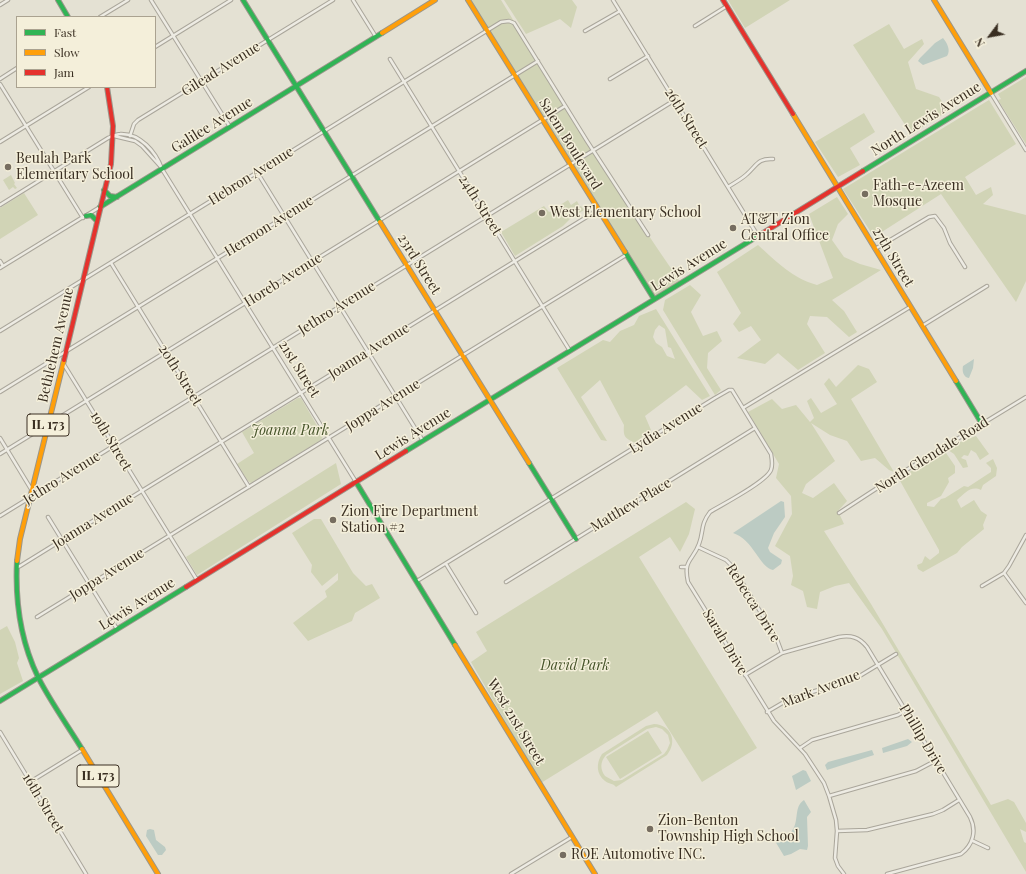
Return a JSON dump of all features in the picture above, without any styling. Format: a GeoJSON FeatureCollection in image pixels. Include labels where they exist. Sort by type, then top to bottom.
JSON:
{"type":"FeatureCollection","features":[{"type":"Feature","properties":{"kind":"street"},"geometry":{"type":"LineString","coordinates":[[0,5],[8,0]]}},
{"type":"Feature","properties":{"kind":"street"},"geometry":{"type":"LineString","coordinates":[[58,0],[67,16]]}},
{"type":"Feature","properties":{"kind":"street"},"geometry":{"type":"LineString","coordinates":[[102,16],[128,0]]}},
{"type":"Feature","properties":{"kind":"street"},"geometry":{"type":"LineString","coordinates":[[152,0],[230,127]]}},
{"type":"Feature","properties":{"kind":"street"},"geometry":{"type":"LineString","coordinates":[[156,45],[230,0]]}},
{"type":"Feature","properties":{"kind":"street","name":"23rd Street"},"geometry":{"type":"LineString","coordinates":[[243,0],[576,539]]}},
{"type":"Feature","properties":{"kind":"street","name":"Gilead Avenue"},"geometry":{"type":"LineString","coordinates":[[130,136],[134,124],[138,120],[333,0]]}},
{"type":"Feature","properties":{"kind":"street"},"geometry":{"type":"LineString","coordinates":[[353,0],[376,37]]}},
{"type":"Feature","properties":{"kind":"street","name":"Galilee Avenue"},"geometry":{"type":"LineString","coordinates":[[0,268],[435,0]]}},
{"type":"Feature","properties":{"kind":"street","name":"Salem Boulevard"},"geometry":{"type":"LineString","coordinates":[[468,0],[654,299]]}},
{"type":"Feature","properties":{"kind":"street","name":"26th Street"},"geometry":{"type":"LineString","coordinates":[[613,0],[758,236]]}},
{"type":"Feature","properties":{"kind":"street","name":"27th Street"},"geometry":{"type":"LineString","coordinates":[[723,0],[982,424]]}},
{"type":"Feature","properties":{"kind":"street"},"geometry":{"type":"LineString","coordinates":[[934,0],[1026,150]]}},
{"type":"Feature","properties":{"kind":"street"},"geometry":{"type":"LineString","coordinates":[[695,26],[727,6]]}},
{"type":"Feature","properties":{"kind":"street"},"geometry":{"type":"LineString","coordinates":[[585,31],[620,11]]}},
{"type":"Feature","properties":{"kind":"street","name":"Salem Boulevard"},"geometry":{"type":"LineString","coordinates":[[501,22],[506,20],[514,23],[565,106],[648,235]]}},
{"type":"Feature","properties":{"kind":"street","name":"Hebron Avenue"},"geometry":{"type":"LineString","coordinates":[[0,331],[501,22]]}},
{"type":"Feature","properties":{"kind":"street"},"geometry":{"type":"LineString","coordinates":[[610,79],[648,56]]}},
{"type":"Feature","properties":{"kind":"street","name":"24th Street"},"geometry":{"type":"LineString","coordinates":[[390,59],[570,351]]}},
{"type":"Feature","properties":{"kind":"street","name":"Hermon Avenue"},"geometry":{"type":"LineString","coordinates":[[0,392],[538,61]]}},
{"type":"Feature","properties":{"kind":"street"},"geometry":{"type":"LineString","coordinates":[[0,79],[16,69]]}},
{"type":"Feature","properties":{"kind":"street","name":"North Lewis Avenue"},"geometry":{"type":"LineString","coordinates":[[837,187],[1026,71]]}},
{"type":"Feature","properties":{"kind":"street"},"geometry":{"type":"LineString","coordinates":[[0,84],[84,217],[91,215],[97,221]]}},
{"type":"Feature","properties":{"kind":"street"},"geometry":{"type":"LineString","coordinates":[[0,142],[87,88]]}},
{"type":"Feature","properties":{"kind":"street","name":"Bethlehem Avenue"},"geometry":{"type":"LineString","coordinates":[[38,678],[21,634],[16,605],[16,567],[20,539],[110,164],[114,136],[113,118],[107,88]]}},
{"type":"Feature","properties":{"kind":"street","name":"Jethro Avenue"},"geometry":{"type":"LineString","coordinates":[[0,516],[675,100]]}},
{"type":"Feature","properties":{"kind":"street","name":"Horeb Avenue"},"geometry":{"type":"LineString","coordinates":[[0,454],[565,106]]}},
{"type":"Feature","properties":{"kind":"street"},"geometry":{"type":"LineString","coordinates":[[0,205],[108,138],[119,134],[130,136]]}},
{"type":"Feature","properties":{"kind":"street","name":"21st Street"},"geometry":{"type":"LineString","coordinates":[[114,136],[135,142],[145,148],[162,169],[417,581]]}},
{"type":"Feature","properties":{"kind":"street","name":"21st Street"},"geometry":{"type":"LineString","coordinates":[[130,136],[146,145],[160,162],[162,169]]}},
{"type":"Feature","properties":{"kind":"street"},"geometry":{"type":"LineString","coordinates":[[728,187],[747,175],[757,163],[764,158],[773,159]]}},
{"type":"Feature","properties":{"kind":"street"},"geometry":{"type":"LineString","coordinates":[[258,172],[423,441]]}},
{"type":"Feature","properties":{"kind":"street","name":"Lewis Avenue"},"geometry":{"type":"LineString","coordinates":[[0,701],[837,187]]}},
{"type":"Feature","properties":{"kind":"street"},"geometry":{"type":"LineString","coordinates":[[104,190],[110,196],[117,197]]}},
{"type":"Feature","properties":{"kind":"street","name":"Joanna Avenue"},"geometry":{"type":"LineString","coordinates":[[16,567],[20,566],[598,210]]}},
{"type":"Feature","properties":{"kind":"street"},"geometry":{"type":"LineString","coordinates":[[876,249],[929,217],[935,216],[944,228],[950,243],[965,267]]}},
{"type":"Feature","properties":{"kind":"street","name":"Joppa Avenue"},"geometry":{"type":"LineString","coordinates":[[37,617],[626,255]]}},
{"type":"Feature","properties":{"kind":"street"},"geometry":{"type":"LineString","coordinates":[[0,261],[4,266]]}},
{"type":"Feature","properties":{"kind":"street","name":"20th Street"},"geometry":{"type":"LineString","coordinates":[[111,263],[249,487]]}},
{"type":"Feature","properties":{"kind":"street"},"geometry":{"type":"LineString","coordinates":[[922,326],[987,286]]}},
{"type":"Feature","properties":{"kind":"street"},"geometry":{"type":"LineString","coordinates":[[681,567],[686,567],[688,561],[698,547],[704,519],[710,512],[764,479],[771,470],[773,462],[771,454],[743,408],[910,306]]}},
{"type":"Feature","properties":{"kind":"street","name":"19th Street"},"geometry":{"type":"LineString","coordinates":[[63,363],[197,580]]}},
{"type":"Feature","properties":{"kind":"street","name":"Lydia Avenue"},"geometry":{"type":"LineString","coordinates":[[417,581],[729,390],[732,390],[743,408]]}},
{"type":"Feature","properties":{"kind":"street","name":"North Glendale Road"},"geometry":{"type":"LineString","coordinates":[[839,513],[885,483],[1026,397]]}},
{"type":"Feature","properties":{"kind":"street","name":"Matthew Place"},"geometry":{"type":"LineString","coordinates":[[506,582],[755,428]]}},
{"type":"Feature","properties":{"kind":"street"},"geometry":{"type":"LineString","coordinates":[[0,438],[32,490]]}},
{"type":"Feature","properties":{"kind":"street"},"geometry":{"type":"LineString","coordinates":[[48,517],[117,630]]}},
{"type":"Feature","properties":{"kind":"street"},"geometry":{"type":"LineString","coordinates":[[982,586],[1004,573],[1026,535]]}},
{"type":"Feature","properties":{"kind":"street","name":"Rebecca Drive"},"geometry":{"type":"LineString","coordinates":[[698,547],[726,560],[732,566],[776,637],[782,653]]}},
{"type":"Feature","properties":{"kind":"street"},"geometry":{"type":"LineString","coordinates":[[446,564],[476,613]]}},
{"type":"Feature","properties":{"kind":"street","name":"Sarah Drive"},"geometry":{"type":"LineString","coordinates":[[686,567],[688,582],[767,712],[781,730],[800,748],[815,768],[829,796],[837,831],[835,858],[838,866],[844,874]]}},
{"type":"Feature","properties":{"kind":"street"},"geometry":{"type":"LineString","coordinates":[[1004,573],[1026,603]]}},
{"type":"Feature","properties":{"kind":"street","name":"West 21st Street"},"geometry":{"type":"LineString","coordinates":[[417,581],[596,874]]}},
{"type":"Feature","properties":{"kind":"street","name":"Phillip Drive"},"geometry":{"type":"LineString","coordinates":[[782,653],[839,637],[855,637],[862,641],[878,664],[973,823],[973,841]]}},
{"type":"Feature","properties":{"kind":"street"},"geometry":{"type":"LineString","coordinates":[[745,675],[782,653]]}},
{"type":"Feature","properties":{"kind":"street","name":"Mark Avenue"},"geometry":{"type":"LineString","coordinates":[[767,712],[791,698],[853,680],[896,654]]}},
{"type":"Feature","properties":{"kind":"street","name":"IL 173"},"geometry":{"type":"LineString","coordinates":[[38,678],[158,874]]}},
{"type":"Feature","properties":{"kind":"street"},"geometry":{"type":"LineString","coordinates":[[800,748],[812,740],[898,715],[905,711]]}},
{"type":"Feature","properties":{"kind":"street","name":"16th Street"},"geometry":{"type":"LineString","coordinates":[[0,732],[86,874]]}},
{"type":"Feature","properties":{"kind":"street"},"geometry":{"type":"LineString","coordinates":[[30,782],[82,750]]}},
{"type":"Feature","properties":{"kind":"street"},"geometry":{"type":"LineString","coordinates":[[829,796],[916,771],[935,761]]}},
{"type":"Feature","properties":{"kind":"street"},"geometry":{"type":"LineString","coordinates":[[837,831],[867,830],[933,814],[959,800]]}},
{"type":"Feature","properties":{"kind":"street"},"geometry":{"type":"LineString","coordinates":[[511,874],[573,836]]}},
{"type":"Feature","properties":{"kind":"street"},"geometry":{"type":"LineString","coordinates":[[887,874],[897,873],[961,854],[973,841],[988,848]]}},
{"type":"Feature","properties":{"kind":"green space"},"geometry":{"type":"Polygon","coordinates":[[[468,0],[501,0],[611,178],[681,283],[654,299],[468,0]]]}},
{"type":"Feature","properties":{"kind":"green space"},"geometry":{"type":"Polygon","coordinates":[[[504,0],[572,0],[577,7],[571,28],[560,19],[526,34],[504,0]]]}},
{"type":"Feature","properties":{"kind":"green space"},"geometry":{"type":"Polygon","coordinates":[[[728,0],[790,0],[745,28],[728,0]]]}},
{"type":"Feature","properties":{"kind":"green space"},"geometry":{"type":"Polygon","coordinates":[[[889,24],[904,49],[922,39],[924,44],[908,62],[916,89],[939,97],[948,111],[911,134],[853,45],[889,24]]]}},
{"type":"Feature","properties":{"kind":"green space"},"geometry":{"type":"Polygon","coordinates":[[[1026,77],[1026,144],[998,100],[1001,99],[998,94],[1026,77]]]}},
{"type":"Feature","properties":{"kind":"green space"},"geometry":{"type":"Polygon","coordinates":[[[989,100],[1016,144],[965,177],[976,195],[991,187],[993,195],[983,204],[1026,215],[1026,281],[1016,302],[941,194],[874,237],[843,189],[989,100]]]}},
{"type":"Feature","properties":{"kind":"green space"},"geometry":{"type":"Polygon","coordinates":[[[864,113],[875,132],[850,148],[860,165],[838,177],[815,142],[864,113]]]}},
{"type":"Feature","properties":{"kind":"green space"},"geometry":{"type":"Polygon","coordinates":[[[11,175],[17,188],[15,189],[13,187],[9,190],[3,180],[11,175]]]}},
{"type":"Feature","properties":{"kind":"green space"},"geometry":{"type":"Polygon","coordinates":[[[24,193],[38,215],[0,239],[0,208],[24,193]]]}},
{"type":"Feature","properties":{"kind":"green space"},"geometry":{"type":"Polygon","coordinates":[[[837,197],[848,214],[838,224],[832,240],[844,257],[860,264],[881,270],[832,300],[844,311],[857,332],[849,337],[827,317],[810,316],[807,324],[825,353],[798,370],[778,353],[765,364],[737,358],[761,340],[751,326],[739,332],[733,324],[741,313],[717,272],[758,245],[785,269],[808,282],[817,285],[833,278],[809,214],[837,197]]]}},
{"type":"Feature","properties":{"kind":"green space"},"geometry":{"type":"Polygon","coordinates":[[[568,200],[571,205],[577,201],[579,205],[575,209],[581,206],[584,210],[571,218],[563,226],[515,256],[501,232],[544,206],[549,212],[568,200]]]}},
{"type":"Feature","properties":{"kind":"green space"},"geometry":{"type":"Polygon","coordinates":[[[690,285],[701,295],[691,312],[703,336],[717,331],[722,341],[708,353],[707,368],[721,390],[715,395],[663,310],[665,300],[690,285]]]}},
{"type":"Feature","properties":{"kind":"green space"},"geometry":{"type":"Polygon","coordinates":[[[656,309],[710,396],[702,400],[686,385],[645,416],[651,430],[635,443],[625,437],[624,425],[600,380],[581,397],[607,441],[601,440],[557,368],[603,340],[610,342],[620,331],[634,325],[639,316],[656,309]],[[659,325],[655,330],[653,337],[656,343],[662,347],[667,356],[675,359],[671,348],[668,347],[665,329],[659,325]]]}},
{"type":"Feature","properties":{"kind":"green space"},"geometry":{"type":"Polygon","coordinates":[[[858,365],[869,369],[877,382],[851,399],[894,472],[889,470],[875,458],[861,461],[847,441],[830,435],[811,423],[835,461],[806,484],[802,493],[813,498],[834,483],[847,501],[838,511],[844,524],[824,531],[871,604],[991,805],[1008,799],[1014,802],[1026,823],[1026,832],[1020,829],[1024,842],[1026,843],[1026,872],[882,629],[849,583],[835,586],[820,592],[817,609],[807,607],[803,591],[791,585],[793,576],[790,556],[775,546],[792,514],[791,496],[776,478],[779,464],[748,412],[772,399],[782,409],[796,405],[810,422],[814,418],[807,401],[811,398],[821,413],[837,404],[824,384],[829,378],[836,387],[858,365]]]}},
{"type":"Feature","properties":{"kind":"green space","name":"Joanna Park"},"geometry":{"type":"Polygon","coordinates":[[[298,398],[301,398],[323,436],[321,440],[251,483],[248,481],[237,464],[254,453],[242,432],[298,398]]]}},
{"type":"Feature","properties":{"kind":"green space"},"geometry":{"type":"Polygon","coordinates":[[[976,436],[989,454],[980,460],[976,453],[971,450],[968,456],[964,455],[961,458],[966,460],[968,467],[963,468],[954,454],[948,450],[946,453],[955,466],[955,473],[948,478],[949,482],[941,496],[927,503],[927,506],[934,507],[941,499],[964,486],[968,487],[991,472],[991,468],[986,463],[993,459],[997,468],[996,476],[983,485],[981,490],[971,489],[957,500],[961,508],[974,500],[981,511],[987,515],[983,525],[984,529],[957,553],[923,572],[918,569],[917,565],[922,563],[925,556],[930,560],[939,553],[939,550],[899,479],[947,447],[976,436]]]}},
{"type":"Feature","properties":{"kind":"green space"},"geometry":{"type":"Polygon","coordinates":[[[336,463],[341,484],[197,575],[186,557],[336,463]]]}},
{"type":"Feature","properties":{"kind":"green space","name":"David Park"},"geometry":{"type":"Polygon","coordinates":[[[686,502],[695,509],[689,534],[680,552],[670,537],[639,557],[757,748],[702,782],[657,711],[541,783],[471,662],[487,651],[476,632],[686,502]]]}},
{"type":"Feature","properties":{"kind":"green space"},"geometry":{"type":"Polygon","coordinates":[[[314,519],[321,519],[353,573],[366,586],[372,584],[380,598],[355,613],[352,621],[308,641],[293,623],[327,597],[325,591],[338,580],[338,573],[322,586],[311,572],[312,565],[292,533],[314,519]]]}},
{"type":"Feature","properties":{"kind":"green space"},"geometry":{"type":"Polygon","coordinates":[[[7,626],[15,642],[19,658],[17,663],[23,681],[0,694],[0,630],[7,626]]]}},
{"type":"Feature","properties":{"kind":"green space"},"geometry":{"type":"Polygon","coordinates":[[[654,724],[660,725],[665,727],[671,735],[672,744],[667,755],[616,787],[605,781],[600,775],[598,768],[602,754],[646,726],[654,724]],[[656,727],[647,729],[606,755],[601,766],[605,776],[614,781],[622,780],[664,754],[670,743],[668,735],[662,729],[656,727]]]}},
{"type":"Feature","properties":{"kind":"green space"},"geometry":{"type":"Polygon","coordinates":[[[648,731],[662,753],[620,779],[606,757],[648,731]]]}},
{"type":"Feature","properties":{"kind":"shaded area"},"geometry":{"type":"Polygon","coordinates":[[[943,38],[949,49],[947,56],[923,65],[918,61],[935,43],[943,38]]]}},
{"type":"Feature","properties":{"kind":"shaded area"},"geometry":{"type":"Polygon","coordinates":[[[974,359],[973,368],[969,378],[963,374],[963,366],[974,359]]]}},
{"type":"Feature","properties":{"kind":"shaded area"},"geometry":{"type":"Polygon","coordinates":[[[781,501],[784,502],[785,517],[774,533],[768,548],[770,552],[782,560],[781,564],[773,570],[764,564],[746,541],[733,533],[781,501]]]}},
{"type":"Feature","properties":{"kind":"shaded area"},"geometry":{"type":"Polygon","coordinates":[[[908,739],[912,742],[907,746],[883,753],[882,748],[908,739]]]}},
{"type":"Feature","properties":{"kind":"shaded area"},"geometry":{"type":"Polygon","coordinates":[[[872,750],[874,755],[827,770],[825,765],[828,762],[872,750]]]}},
{"type":"Feature","properties":{"kind":"shaded area"},"geometry":{"type":"Polygon","coordinates":[[[803,770],[806,771],[811,781],[796,790],[792,776],[803,770]]]}},
{"type":"Feature","properties":{"kind":"shaded area"},"geometry":{"type":"Polygon","coordinates":[[[804,800],[811,812],[807,817],[807,850],[800,849],[784,856],[775,841],[788,835],[794,828],[797,811],[804,800]]]}},
{"type":"Feature","properties":{"kind":"shaded area"},"geometry":{"type":"Polygon","coordinates":[[[147,830],[154,830],[156,840],[165,847],[166,850],[162,855],[158,855],[146,836],[147,830]]]}},
{"type":"Feature","properties":{"kind":"traffic: fast"},"geometry":{"type":"LineString","coordinates":[[58,0],[67,16]]}},
{"type":"Feature","properties":{"kind":"traffic: fast"},"geometry":{"type":"LineString","coordinates":[[243,0],[380,222]]}},
{"type":"Feature","properties":{"kind":"traffic: fast"},"geometry":{"type":"LineString","coordinates":[[100,207],[382,33]]}},
{"type":"Feature","properties":{"kind":"traffic: fast"},"geometry":{"type":"LineString","coordinates":[[863,171],[1026,71]]}},
{"type":"Feature","properties":{"kind":"traffic: fast"},"geometry":{"type":"LineString","coordinates":[[104,190],[110,196],[117,197]]}},
{"type":"Feature","properties":{"kind":"traffic: fast"},"geometry":{"type":"LineString","coordinates":[[86,216],[91,215],[97,221]]}},
{"type":"Feature","properties":{"kind":"traffic: fast"},"geometry":{"type":"LineString","coordinates":[[406,451],[758,236]]}},
{"type":"Feature","properties":{"kind":"traffic: fast"},"geometry":{"type":"LineString","coordinates":[[625,252],[654,299]]}},
{"type":"Feature","properties":{"kind":"traffic: fast"},"geometry":{"type":"LineString","coordinates":[[956,381],[982,424]]}},
{"type":"Feature","properties":{"kind":"traffic: fast"},"geometry":{"type":"LineString","coordinates":[[529,463],[576,539]]}},
{"type":"Feature","properties":{"kind":"traffic: fast"},"geometry":{"type":"LineString","coordinates":[[356,482],[455,645]]}},
{"type":"Feature","properties":{"kind":"traffic: fast"},"geometry":{"type":"LineString","coordinates":[[17,561],[18,606],[27,649],[38,677],[82,749]]}},
{"type":"Feature","properties":{"kind":"traffic: fast"},"geometry":{"type":"LineString","coordinates":[[0,701],[186,587]]}},
{"type":"Feature","properties":{"kind":"traffic: slow"},"geometry":{"type":"LineString","coordinates":[[382,33],[435,0]]}},
{"type":"Feature","properties":{"kind":"traffic: slow"},"geometry":{"type":"LineString","coordinates":[[468,0],[625,252]]}},
{"type":"Feature","properties":{"kind":"traffic: slow"},"geometry":{"type":"LineString","coordinates":[[934,0],[991,93]]}},
{"type":"Feature","properties":{"kind":"traffic: slow"},"geometry":{"type":"LineString","coordinates":[[793,114],[956,381]]}},
{"type":"Feature","properties":{"kind":"traffic: slow"},"geometry":{"type":"LineString","coordinates":[[380,222],[529,463]]}},
{"type":"Feature","properties":{"kind":"traffic: slow"},"geometry":{"type":"LineString","coordinates":[[17,561],[20,539],[64,360]]}},
{"type":"Feature","properties":{"kind":"traffic: slow"},"geometry":{"type":"LineString","coordinates":[[455,645],[595,874]]}},
{"type":"Feature","properties":{"kind":"traffic: slow"},"geometry":{"type":"LineString","coordinates":[[82,749],[158,874]]}},
{"type":"Feature","properties":{"kind":"traffic: jam"},"geometry":{"type":"LineString","coordinates":[[723,0],[793,114]]}},
{"type":"Feature","properties":{"kind":"traffic: jam"},"geometry":{"type":"LineString","coordinates":[[64,360],[111,164],[113,126],[107,88]]}},
{"type":"Feature","properties":{"kind":"traffic: jam"},"geometry":{"type":"LineString","coordinates":[[758,236],[863,171]]}},
{"type":"Feature","properties":{"kind":"traffic: jam"},"geometry":{"type":"LineString","coordinates":[[186,587],[406,451]]}},
{"type":"Feature","properties":{"kind":"place","name":"Beulah Park Elementary School"},"geometry":{"type":"Point","coordinates":[8,167]}},
{"type":"Feature","properties":{"kind":"place","name":"Fath-e-Azeem Mosque"},"geometry":{"type":"Point","coordinates":[865,194]}},
{"type":"Feature","properties":{"kind":"place","name":"West Elementary School"},"geometry":{"type":"Point","coordinates":[542,213]}},
{"type":"Feature","properties":{"kind":"place","name":"AT&T Zion Central Office"},"geometry":{"type":"Point","coordinates":[733,228]}},
{"type":"Feature","properties":{"kind":"place","name":"Zion Fire Department Station #2"},"geometry":{"type":"Point","coordinates":[333,520]}},
{"type":"Feature","properties":{"kind":"place","name":"Zion-Benton Township High School"},"geometry":{"type":"Point","coordinates":[650,829]}},
{"type":"Feature","properties":{"kind":"place","name":"ROE Automotive INC."},"geometry":{"type":"Point","coordinates":[563,855]}}]}
